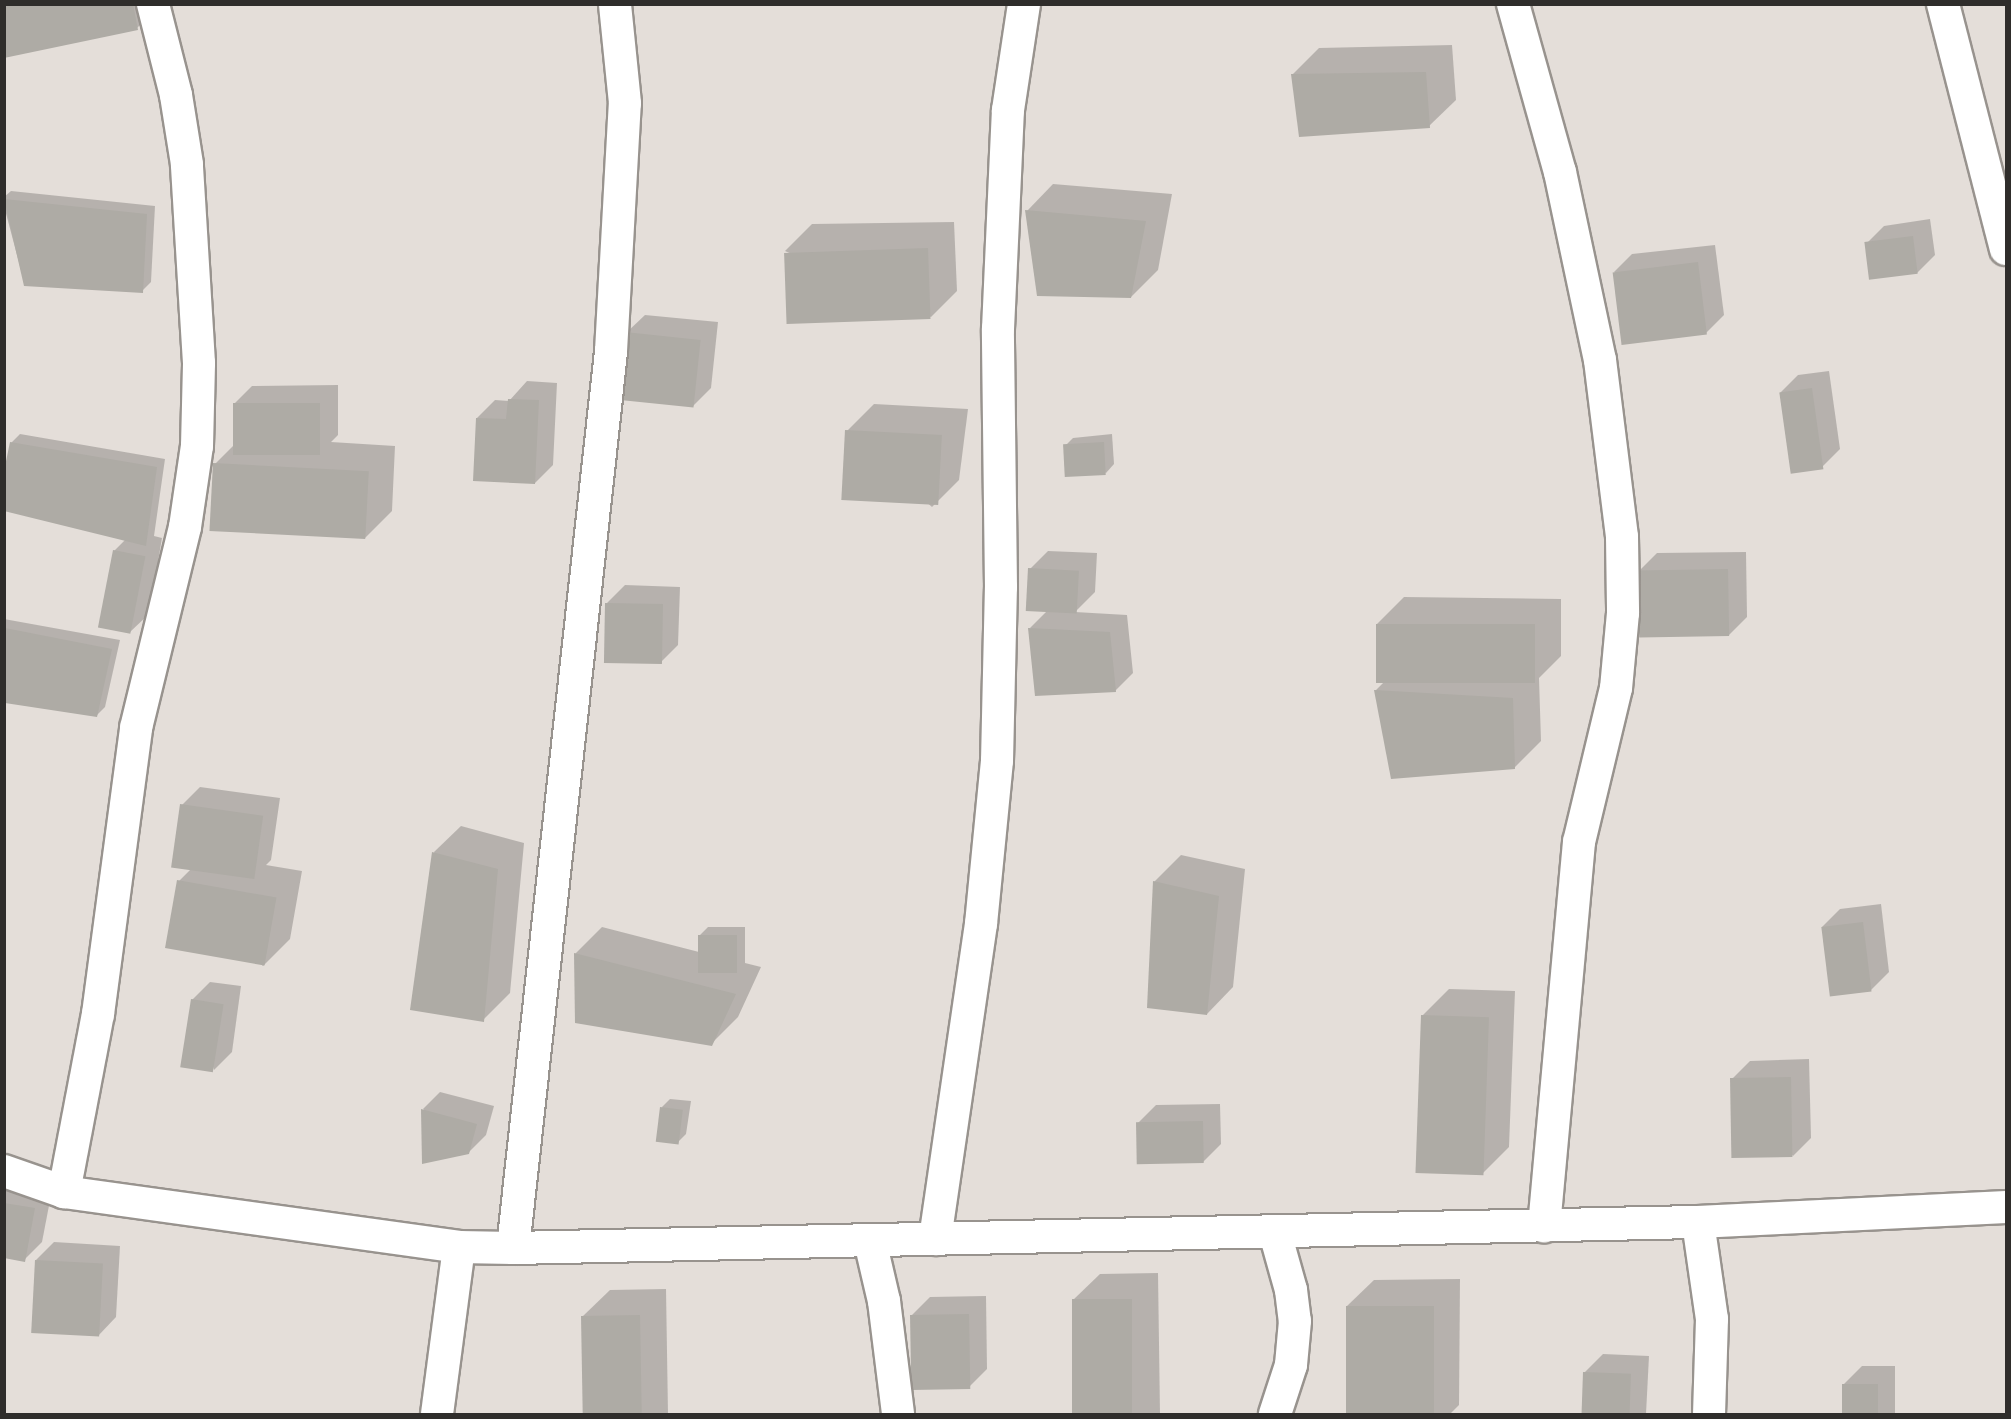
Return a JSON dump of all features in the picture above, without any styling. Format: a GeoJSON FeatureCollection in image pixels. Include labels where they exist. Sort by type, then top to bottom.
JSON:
{"type":"FeatureCollection","features":[{"type":"Feature","properties":{"kind":"street"},"geometry":{"type":"LineString","coordinates":[[64,1192],[99,1014],[136,728],[185,527],[197,446],[199,363],[187,164],[176,95],[153,4]]}},
{"type":"Feature","properties":{"kind":"street"},"geometry":{"type":"LineString","coordinates":[[513,1248],[611,351],[625,103],[615,4]]}},
{"type":"Feature","properties":{"kind":"street"},"geometry":{"type":"LineString","coordinates":[[935,1239],[981,924],[997,761],[1001,587],[998,329],[1008,110],[1024,4]]}},
{"type":"Feature","properties":{"kind":"street"},"geometry":{"type":"LineString","coordinates":[[1513,4],[1560,172],[1597,349],[1622,537],[1623,614],[1616,688],[1579,842],[1544,1226]]}},
{"type":"Feature","properties":{"kind":"street"},"geometry":{"type":"LineString","coordinates":[[1943,4],[2007,249]]}},
{"type":"Feature","properties":{"kind":"street"},"geometry":{"type":"LineString","coordinates":[[4,1171],[64,1192],[459,1247],[513,1248],[1698,1222],[2007,1207]]}},
{"type":"Feature","properties":{"kind":"street"},"geometry":{"type":"LineString","coordinates":[[1698,1222],[1712,1319],[1709,1414]]}},
{"type":"Feature","properties":{"kind":"street"},"geometry":{"type":"LineString","coordinates":[[1275,1233],[1291,1290],[1295,1321],[1291,1365],[1275,1414]]}},
{"type":"Feature","properties":{"kind":"street"},"geometry":{"type":"LineString","coordinates":[[870,1241],[884,1301],[898,1414]]}},
{"type":"Feature","properties":{"kind":"street"},"geometry":{"type":"LineString","coordinates":[[437,1414],[459,1247]]}},
{"type":"Feature","properties":{"kind":"building"},"geometry":{"type":"Polygon","coordinates":[[[4,4],[133,4],[138,30],[4,58],[4,4]]]}},
{"type":"Feature","properties":{"kind":"building"},"geometry":{"type":"Polygon","coordinates":[[[1426,72],[1430,128],[1299,137],[1291,74],[1426,72]]]}},
{"type":"Feature","properties":{"kind":"building"},"geometry":{"type":"Polygon","coordinates":[[[4,199],[147,214],[143,293],[24,286],[4,199]]]}},
{"type":"Feature","properties":{"kind":"building"},"geometry":{"type":"Polygon","coordinates":[[[1025,210],[1146,221],[1131,298],[1037,296],[1025,210]]]}},
{"type":"Feature","properties":{"kind":"building"},"geometry":{"type":"Polygon","coordinates":[[[1913,236],[1918,274],[1869,280],[1864,242],[1913,236]]]}},
{"type":"Feature","properties":{"kind":"building"},"geometry":{"type":"Polygon","coordinates":[[[928,248],[930,319],[787,324],[784,253],[928,248]]]}},
{"type":"Feature","properties":{"kind":"building"},"geometry":{"type":"Polygon","coordinates":[[[1698,262],[1707,334],[1622,345],[1613,272],[1698,262]]]}},
{"type":"Feature","properties":{"kind":"building"},"geometry":{"type":"Polygon","coordinates":[[[625,332],[701,340],[693,408],[618,400],[625,332]]]}},
{"type":"Feature","properties":{"kind":"building"},"geometry":{"type":"Polygon","coordinates":[[[1812,388],[1823,469],[1791,474],[1779,393],[1812,388]]]}},
{"type":"Feature","properties":{"kind":"building"},"geometry":{"type":"Polygon","coordinates":[[[508,399],[539,400],[535,484],[473,481],[476,418],[506,419],[508,399]]]}},
{"type":"Feature","properties":{"kind":"building"},"geometry":{"type":"Polygon","coordinates":[[[233,403],[320,403],[320,455],[233,455],[233,403]]]}},
{"type":"Feature","properties":{"kind":"building"},"geometry":{"type":"Polygon","coordinates":[[[845,430],[942,435],[938,505],[841,500],[845,430]]]}},
{"type":"Feature","properties":{"kind":"building"},"geometry":{"type":"Polygon","coordinates":[[[10,442],[157,467],[146,546],[4,511],[4,471],[10,442]]]}},
{"type":"Feature","properties":{"kind":"building"},"geometry":{"type":"Polygon","coordinates":[[[1104,442],[1106,475],[1065,477],[1063,444],[1104,442]]]}},
{"type":"Feature","properties":{"kind":"building"},"geometry":{"type":"Polygon","coordinates":[[[213,463],[369,471],[365,539],[209,531],[213,463]]]}},
{"type":"Feature","properties":{"kind":"building"},"geometry":{"type":"Polygon","coordinates":[[[113,550],[145,556],[130,634],[98,628],[113,550]]]}},
{"type":"Feature","properties":{"kind":"building"},"geometry":{"type":"Polygon","coordinates":[[[1028,568],[1079,571],[1077,614],[1026,611],[1028,568]]]}},
{"type":"Feature","properties":{"kind":"building"},"geometry":{"type":"Polygon","coordinates":[[[1728,569],[1729,636],[1639,638],[1638,571],[1728,569]]]}},
{"type":"Feature","properties":{"kind":"building"},"geometry":{"type":"Polygon","coordinates":[[[605,603],[663,604],[662,664],[604,663],[605,603]]]}},
{"type":"Feature","properties":{"kind":"building"},"geometry":{"type":"Polygon","coordinates":[[[1376,624],[1535,624],[1535,683],[1376,683],[1376,624]]]}},
{"type":"Feature","properties":{"kind":"building"},"geometry":{"type":"Polygon","coordinates":[[[5,628],[112,649],[97,717],[5,703],[5,628]]]}},
{"type":"Feature","properties":{"kind":"building"},"geometry":{"type":"Polygon","coordinates":[[[1028,628],[1110,632],[1116,692],[1035,696],[1028,628]]]}},
{"type":"Feature","properties":{"kind":"building"},"geometry":{"type":"Polygon","coordinates":[[[1374,690],[1513,698],[1515,769],[1391,779],[1374,690]]]}},
{"type":"Feature","properties":{"kind":"building"},"geometry":{"type":"Polygon","coordinates":[[[180,804],[263,816],[254,879],[171,867],[180,804]]]}},
{"type":"Feature","properties":{"kind":"building"},"geometry":{"type":"Polygon","coordinates":[[[432,852],[498,869],[484,1022],[410,1010],[432,852]]]}},
{"type":"Feature","properties":{"kind":"building"},"geometry":{"type":"Polygon","coordinates":[[[177,880],[276,898],[264,965],[165,948],[177,880]]]}},
{"type":"Feature","properties":{"kind":"building"},"geometry":{"type":"Polygon","coordinates":[[[1153,881],[1219,896],[1207,1015],[1147,1008],[1153,881]]]}},
{"type":"Feature","properties":{"kind":"building"},"geometry":{"type":"Polygon","coordinates":[[[1863,922],[1872,991],[1830,997],[1821,927],[1863,922]]]}},
{"type":"Feature","properties":{"kind":"building"},"geometry":{"type":"Polygon","coordinates":[[[698,935],[737,935],[737,973],[698,973],[698,935]]]}},
{"type":"Feature","properties":{"kind":"building"},"geometry":{"type":"Polygon","coordinates":[[[574,953],[736,994],[712,1046],[575,1023],[574,953]]]}},
{"type":"Feature","properties":{"kind":"building"},"geometry":{"type":"Polygon","coordinates":[[[191,999],[224,1004],[213,1072],[180,1067],[191,999]]]}},
{"type":"Feature","properties":{"kind":"building"},"geometry":{"type":"Polygon","coordinates":[[[1421,1015],[1489,1017],[1483,1175],[1415,1173],[1421,1015]]]}},
{"type":"Feature","properties":{"kind":"building"},"geometry":{"type":"Polygon","coordinates":[[[1791,1077],[1792,1157],[1731,1158],[1730,1078],[1791,1077]]]}},
{"type":"Feature","properties":{"kind":"building"},"geometry":{"type":"Polygon","coordinates":[[[660,1107],[683,1110],[679,1145],[656,1142],[660,1107]]]}},
{"type":"Feature","properties":{"kind":"building"},"geometry":{"type":"Polygon","coordinates":[[[421,1109],[477,1124],[469,1154],[422,1164],[421,1109]]]}},
{"type":"Feature","properties":{"kind":"building"},"geometry":{"type":"Polygon","coordinates":[[[1203,1121],[1204,1163],[1137,1164],[1136,1122],[1203,1121]]]}},
{"type":"Feature","properties":{"kind":"building"},"geometry":{"type":"Polygon","coordinates":[[[4,1203],[35,1208],[25,1262],[4,1258],[4,1203]]]}},
{"type":"Feature","properties":{"kind":"building"},"geometry":{"type":"Polygon","coordinates":[[[35,1260],[103,1264],[99,1336],[31,1333],[35,1260]]]}},
{"type":"Feature","properties":{"kind":"building"},"geometry":{"type":"Polygon","coordinates":[[[1072,1299],[1132,1299],[1132,1414],[1072,1414],[1072,1299]]]}},
{"type":"Feature","properties":{"kind":"building"},"geometry":{"type":"Polygon","coordinates":[[[1346,1306],[1434,1306],[1434,1414],[1346,1414],[1346,1306]]]}},
{"type":"Feature","properties":{"kind":"building"},"geometry":{"type":"Polygon","coordinates":[[[969,1314],[970,1389],[911,1390],[910,1315],[969,1314]]]}},
{"type":"Feature","properties":{"kind":"building"},"geometry":{"type":"Polygon","coordinates":[[[640,1315],[642,1414],[583,1414],[581,1316],[640,1315]]]}},
{"type":"Feature","properties":{"kind":"building"},"geometry":{"type":"Polygon","coordinates":[[[1583,1372],[1631,1374],[1630,1414],[1582,1414],[1583,1372]]]}},
{"type":"Feature","properties":{"kind":"building"},"geometry":{"type":"Polygon","coordinates":[[[1842,1384],[1878,1384],[1878,1414],[1842,1414],[1842,1384]]]}}]}
